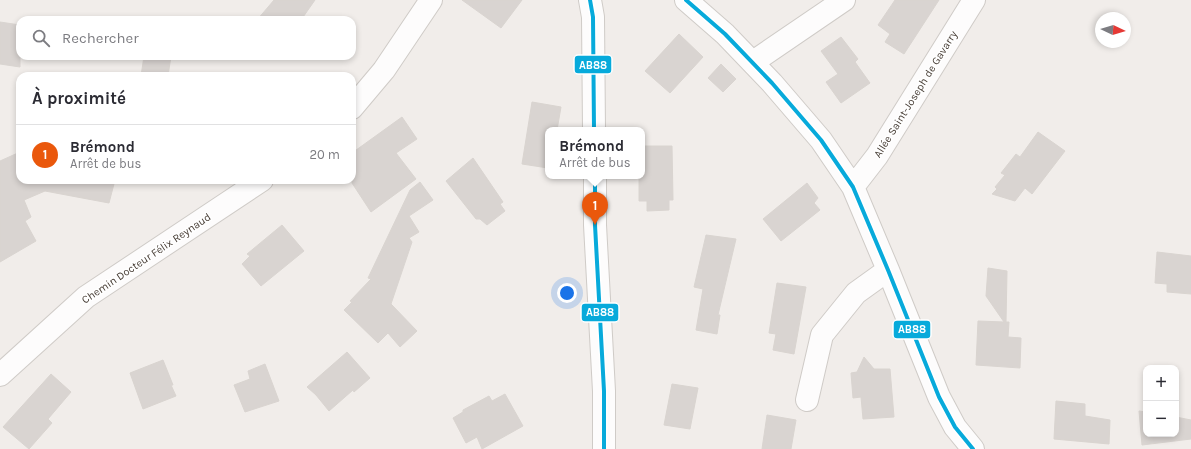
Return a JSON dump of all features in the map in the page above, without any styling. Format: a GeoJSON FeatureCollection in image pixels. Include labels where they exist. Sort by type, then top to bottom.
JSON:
{"type":"FeatureCollection","features":[{"type":"Feature","properties":{"kind":"street"},"geometry":{"type":"LineString","coordinates":[[356,103],[384,70],[431,0]]}},
{"type":"Feature","properties":{"kind":"street"},"geometry":{"type":"LineString","coordinates":[[686,0],[725,34],[772,83],[821,140],[853,187],[939,398],[955,428],[973,449]]}},
{"type":"Feature","properties":{"kind":"street"},"geometry":{"type":"LineString","coordinates":[[753,62],[844,0]]}},
{"type":"Feature","properties":{"kind":"street","name":"Allée Saint-Joseph de Gavarry"},"geometry":{"type":"LineString","coordinates":[[853,187],[877,156],[974,0]]}},
{"type":"Feature","properties":{"kind":"street"},"geometry":{"type":"LineString","coordinates":[[593,6],[594,127]]}},
{"type":"Feature","properties":{"kind":"street"},"geometry":{"type":"LineString","coordinates":[[595,179],[595,224],[604,391],[604,449]]}},
{"type":"Feature","properties":{"kind":"street","name":"Chemin Docteur Félix Reynaud"},"geometry":{"type":"LineString","coordinates":[[0,375],[86,297],[256,184]]}},
{"type":"Feature","properties":{"kind":"street"},"geometry":{"type":"LineString","coordinates":[[807,400],[822,335],[856,293],[888,270]]}},
{"type":"Feature","properties":{"kind":"building"},"geometry":{"type":"Polygon","coordinates":[[[274,0],[315,0],[304,16],[260,16],[274,0]]]}},
{"type":"Feature","properties":{"kind":"building"},"geometry":{"type":"Polygon","coordinates":[[[462,0],[522,0],[501,28],[462,0]]]}},
{"type":"Feature","properties":{"kind":"building"},"geometry":{"type":"Polygon","coordinates":[[[895,0],[939,0],[904,54],[885,42],[890,34],[878,25],[895,0]]]}},
{"type":"Feature","properties":{"kind":"building"},"geometry":{"type":"Polygon","coordinates":[[[0,22],[16,24],[16,60],[20,60],[20,67],[0,64],[0,22]]]}},
{"type":"Feature","properties":{"kind":"building"},"geometry":{"type":"Polygon","coordinates":[[[679,34],[703,57],[670,93],[645,71],[679,34]]]}},
{"type":"Feature","properties":{"kind":"building"},"geometry":{"type":"Polygon","coordinates":[[[841,37],[858,59],[855,62],[870,83],[841,103],[826,82],[838,74],[821,51],[841,37]]]}},
{"type":"Feature","properties":{"kind":"building"},"geometry":{"type":"Polygon","coordinates":[[[143,60],[170,60],[169,72],[142,72],[143,60]]]}},
{"type":"Feature","properties":{"kind":"building"},"geometry":{"type":"Polygon","coordinates":[[[721,64],[736,79],[723,92],[708,78],[721,64]]]}},
{"type":"Feature","properties":{"kind":"building"},"geometry":{"type":"Polygon","coordinates":[[[532,102],[561,107],[558,127],[545,127],[545,168],[522,164],[532,102]]]}},
{"type":"Feature","properties":{"kind":"building"},"geometry":{"type":"Polygon","coordinates":[[[402,117],[417,139],[396,153],[416,179],[371,212],[353,184],[356,184],[356,150],[402,117]]]}},
{"type":"Feature","properties":{"kind":"building"},"geometry":{"type":"Polygon","coordinates":[[[1038,132],[1065,151],[1032,194],[1025,188],[1015,201],[992,194],[997,189],[995,187],[1005,175],[1001,173],[1016,154],[1020,157],[1038,132]]]}},
{"type":"Feature","properties":{"kind":"building"},"geometry":{"type":"Polygon","coordinates":[[[645,146],[672,146],[673,200],[669,200],[669,210],[647,211],[647,201],[639,201],[639,179],[645,179],[645,146]]]}},
{"type":"Feature","properties":{"kind":"building"},"geometry":{"type":"Polygon","coordinates":[[[16,154],[16,184],[114,184],[109,203],[45,191],[24,200],[31,217],[25,221],[36,241],[0,262],[0,161],[16,154]]]}},
{"type":"Feature","properties":{"kind":"building"},"geometry":{"type":"Polygon","coordinates":[[[473,158],[503,202],[500,204],[505,211],[487,225],[480,219],[476,219],[446,181],[473,158]]]}},
{"type":"Feature","properties":{"kind":"building"},"geometry":{"type":"Polygon","coordinates":[[[420,182],[433,200],[409,216],[419,232],[409,238],[412,242],[391,304],[417,331],[400,347],[388,333],[378,343],[344,310],[352,302],[350,301],[371,279],[368,278],[410,190],[420,182]]]}},
{"type":"Feature","properties":{"kind":"building"},"geometry":{"type":"Polygon","coordinates":[[[807,183],[818,198],[814,203],[820,210],[781,241],[763,219],[807,183]]]}},
{"type":"Feature","properties":{"kind":"building"},"geometry":{"type":"Polygon","coordinates":[[[282,225],[304,251],[261,286],[242,264],[250,256],[247,254],[282,225]]]}},
{"type":"Feature","properties":{"kind":"building"},"geometry":{"type":"Polygon","coordinates":[[[706,235],[736,239],[718,315],[720,315],[717,334],[696,330],[703,289],[694,287],[706,235]]]}},
{"type":"Feature","properties":{"kind":"building"},"geometry":{"type":"Polygon","coordinates":[[[1157,252],[1191,256],[1191,294],[1167,292],[1167,284],[1155,283],[1157,252]]]}},
{"type":"Feature","properties":{"kind":"building"},"geometry":{"type":"Polygon","coordinates":[[[988,268],[1007,271],[1006,322],[1009,322],[1008,337],[1021,338],[1020,368],[976,365],[978,321],[1004,322],[986,296],[988,268]]]}},
{"type":"Feature","properties":{"kind":"building"},"geometry":{"type":"Polygon","coordinates":[[[777,283],[806,287],[794,354],[773,350],[776,334],[769,333],[777,283]]]}},
{"type":"Feature","properties":{"kind":"building"},"geometry":{"type":"Polygon","coordinates":[[[347,352],[370,378],[354,392],[353,390],[329,411],[316,395],[307,387],[347,352]]]}},
{"type":"Feature","properties":{"kind":"building"},"geometry":{"type":"Polygon","coordinates":[[[864,357],[874,369],[890,369],[894,417],[863,419],[861,397],[853,398],[851,373],[857,372],[864,357]]]}},
{"type":"Feature","properties":{"kind":"building"},"geometry":{"type":"Polygon","coordinates":[[[163,360],[176,396],[143,409],[130,373],[163,360]]]}},
{"type":"Feature","properties":{"kind":"building"},"geometry":{"type":"Polygon","coordinates":[[[265,364],[279,401],[245,412],[234,385],[250,379],[248,371],[265,364]]]}},
{"type":"Feature","properties":{"kind":"building"},"geometry":{"type":"Polygon","coordinates":[[[51,374],[71,392],[48,419],[52,423],[29,449],[3,427],[51,374]]]}},
{"type":"Feature","properties":{"kind":"building"},"geometry":{"type":"Polygon","coordinates":[[[672,384],[698,388],[690,429],[664,425],[672,384]]]}},
{"type":"Feature","properties":{"kind":"building"},"geometry":{"type":"Polygon","coordinates":[[[505,394],[523,426],[482,449],[477,437],[466,443],[453,418],[463,412],[463,410],[489,396],[492,401],[505,394]]]}},
{"type":"Feature","properties":{"kind":"building"},"geometry":{"type":"Polygon","coordinates":[[[1056,401],[1085,404],[1085,416],[1110,420],[1109,444],[1054,439],[1056,401]]]}},
{"type":"Feature","properties":{"kind":"building"},"geometry":{"type":"Polygon","coordinates":[[[1139,411],[1143,412],[1143,437],[1179,437],[1179,418],[1191,420],[1191,439],[1142,445],[1139,411]]]}},
{"type":"Feature","properties":{"kind":"building"},"geometry":{"type":"Polygon","coordinates":[[[767,415],[796,420],[791,449],[762,449],[767,415]]]}},
{"type":"Feature","properties":{"kind":"transit line","name":"AB88"},"geometry":{"type":"LineString","coordinates":[[590,0],[593,17],[594,127]]}},
{"type":"Feature","properties":{"kind":"transit line","name":"AB88"},"geometry":{"type":"LineString","coordinates":[[686,0],[725,34],[772,83],[821,140],[853,187],[939,397],[955,427],[973,449]]}},
{"type":"Feature","properties":{"kind":"transit line","name":"AB88"},"geometry":{"type":"LineString","coordinates":[[595,179],[595,225],[604,391],[604,449]]}},
{"type":"Feature","properties":{"kind":"place","name":"Brémond"},"geometry":{"type":"Point","coordinates":[595,225]}}]}
